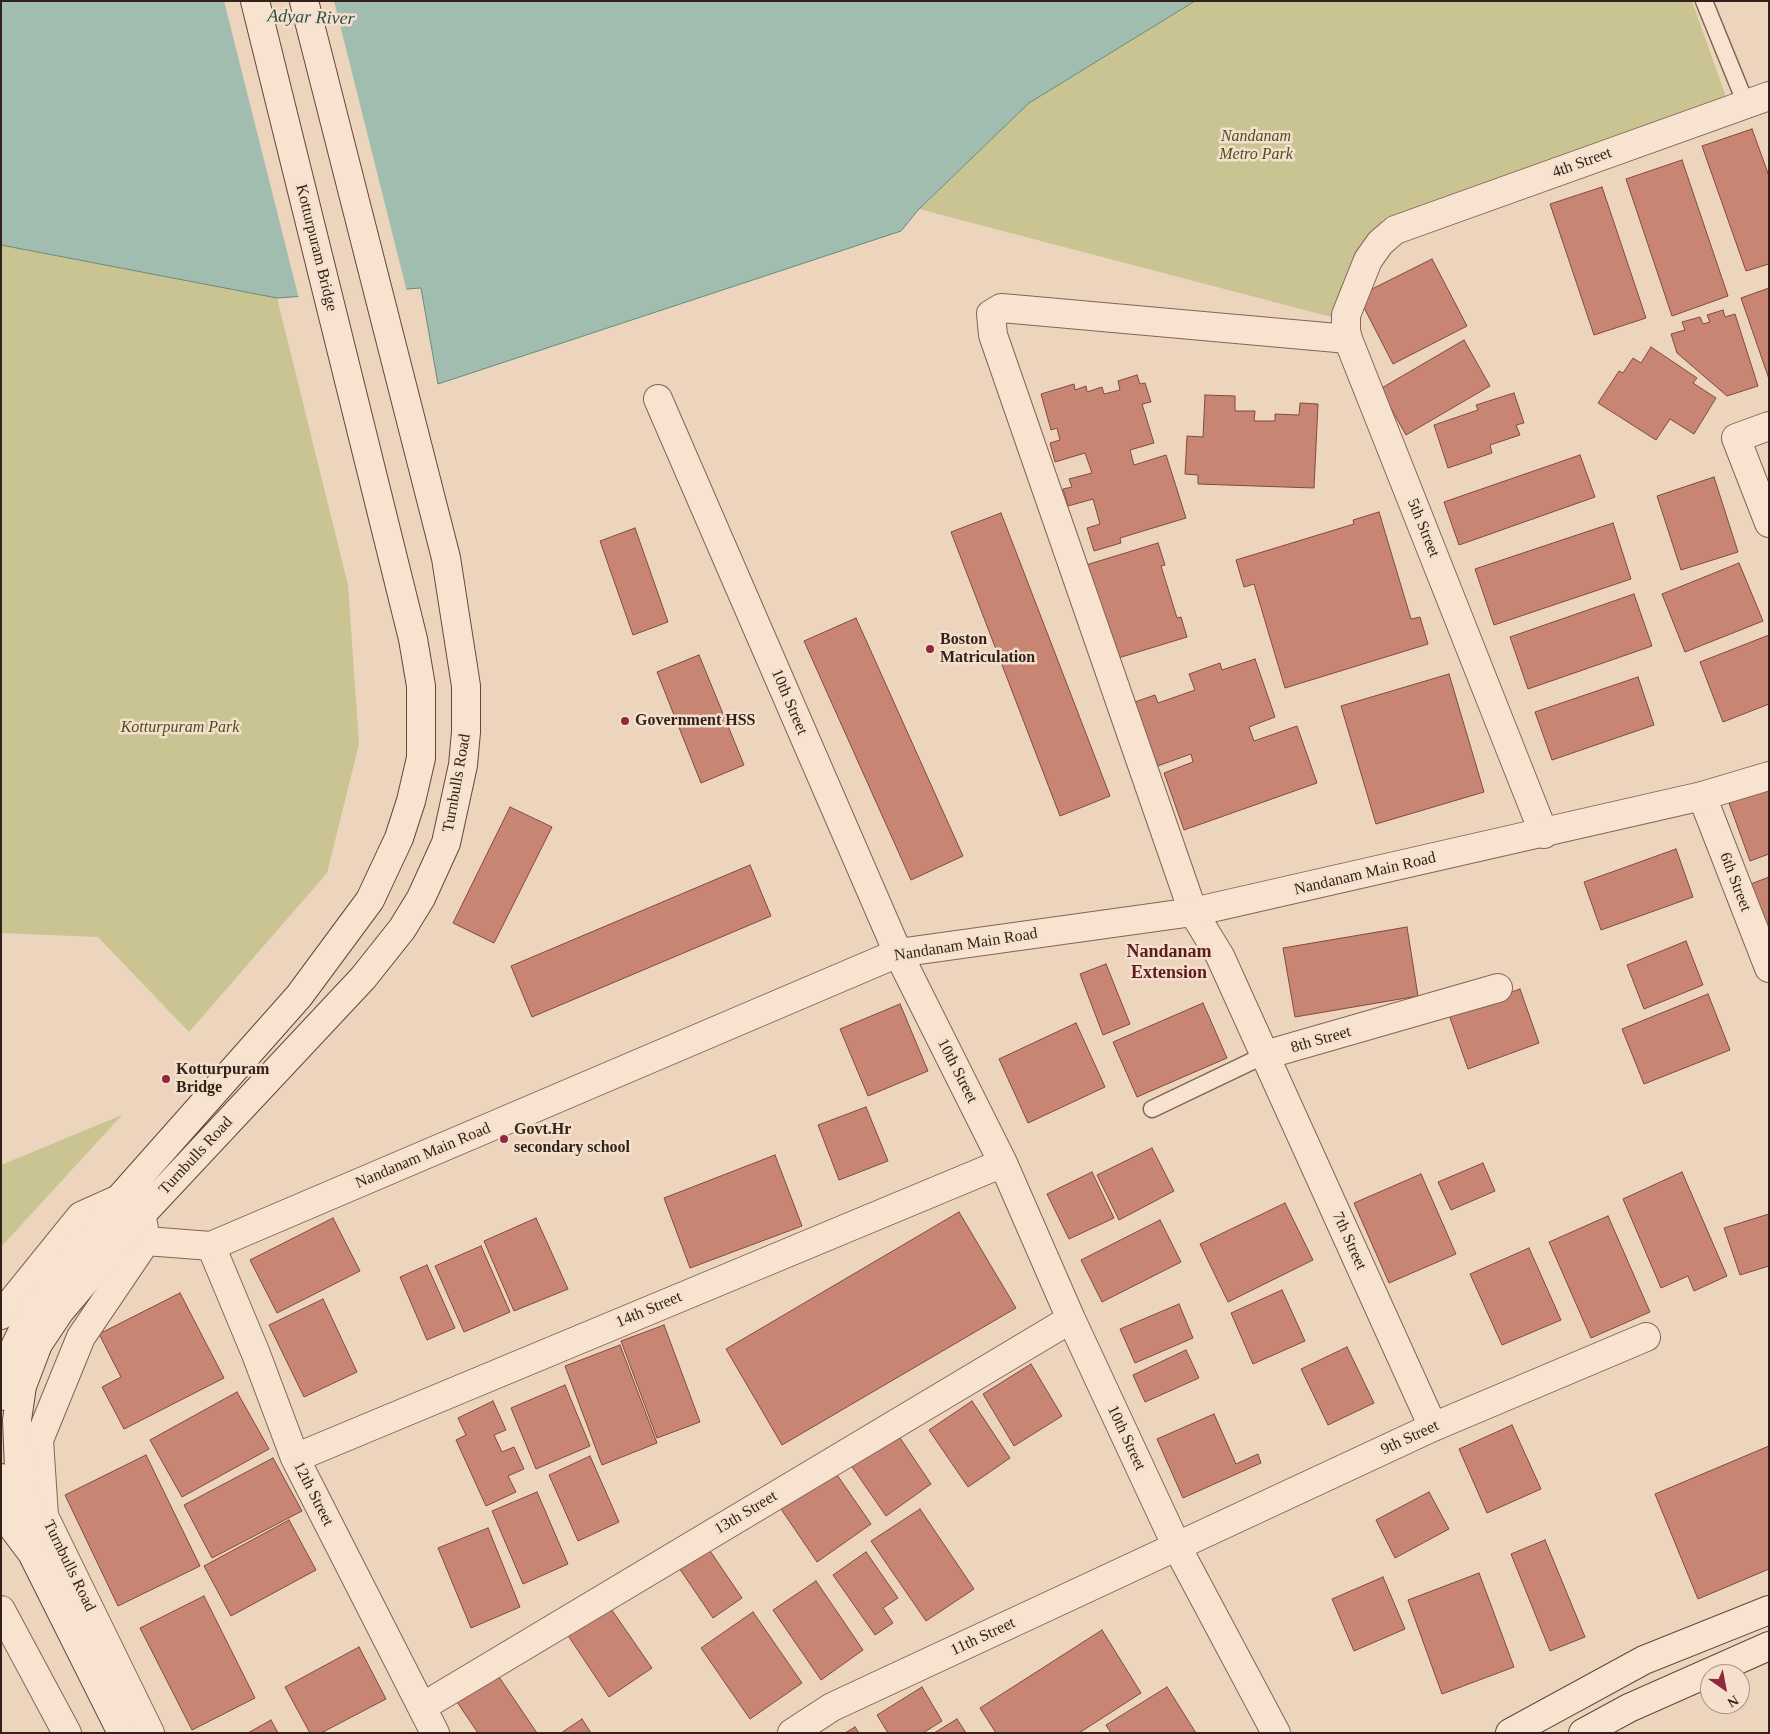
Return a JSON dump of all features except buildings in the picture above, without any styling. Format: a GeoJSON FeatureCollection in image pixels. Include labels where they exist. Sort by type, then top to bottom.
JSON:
{"type":"FeatureCollection","features":[{"type":"Feature","properties":{"kind":"street","name":"Kotturpuram Bridge"},"geometry":{"type":"LineString","coordinates":[[255,1],[378,494]]}},
{"type":"Feature","properties":{"kind":"street","name":"Turnbulls Road"},"geometry":{"type":"LineString","coordinates":[[51,1305],[142,1214],[363,978],[402,929],[421,898],[446,843],[463,765],[466,732],[466,686],[446,558],[304,1]]}},
{"type":"Feature","properties":{"kind":"street","name":"4th Street"},"geometry":{"type":"LineString","coordinates":[[1395,230],[1757,100]]}},
{"type":"Feature","properties":{"kind":"street","name":"5th Street"},"geometry":{"type":"LineString","coordinates":[[1395,230],[1380,243],[1368,260],[1346,315],[1346,331],[1544,834]]}},
{"type":"Feature","properties":{"kind":"street","name":"7th Street"},"geometry":{"type":"LineString","coordinates":[[1348,339],[1001,308],[991,314],[993,335],[1193,912],[1220,956],[1433,1427]]}},
{"type":"Feature","properties":{"kind":"street","name":"10th Street"},"geometry":{"type":"LineString","coordinates":[[658,399],[898,953],[1003,1163],[1070,1319],[1178,1548],[1276,1733]]}},
{"type":"Feature","properties":{"kind":"street"},"geometry":{"type":"LineString","coordinates":[[1769,426],[1736,438],[1769,523]]}},
{"type":"Feature","properties":{"kind":"street","name":"Turnbulls Road"},"geometry":{"type":"LineString","coordinates":[[1,1315],[81,1216],[119,1198],[299,996],[370,900],[399,838],[411,801],[421,758],[421,686],[413,639],[378,494]]}},
{"type":"Feature","properties":{"kind":"street","name":"Nandanam Main Road"},"geometry":{"type":"LineString","coordinates":[[146,1241],[211,1246],[898,953],[1193,912],[1544,834],[1702,796],[1769,776]]}},
{"type":"Feature","properties":{"kind":"street","name":"6th Street"},"geometry":{"type":"LineString","coordinates":[[1702,796],[1769,968]]}},
{"type":"Feature","properties":{"kind":"street","name":"8th Street"},"geometry":{"type":"LineString","coordinates":[[1266,1056],[1498,988]]}},
{"type":"Feature","properties":{"kind":"street","name":"14th Street"},"geometry":{"type":"LineString","coordinates":[[295,1458],[1003,1163]]}},
{"type":"Feature","properties":{"kind":"street"},"geometry":{"type":"LineString","coordinates":[[32,1553],[34,1526],[22,1488],[17,1451],[19,1401],[51,1305],[119,1198]]}},
{"type":"Feature","properties":{"kind":"street"},"geometry":{"type":"LineString","coordinates":[[142,1214],[146,1241]]}},
{"type":"Feature","properties":{"kind":"street","name":"Turnbulls Road"},"geometry":{"type":"LineString","coordinates":[[146,1241],[81,1337],[39,1440],[44,1516],[150,1733]]}},
{"type":"Feature","properties":{"kind":"street","name":"12th Street"},"geometry":{"type":"LineString","coordinates":[[211,1246],[256,1354],[295,1458],[435,1733]]}},
{"type":"Feature","properties":{"kind":"street"},"geometry":{"type":"LineString","coordinates":[[1,1396],[12,1355],[24,1328],[51,1305]]}},
{"type":"Feature","properties":{"kind":"street","name":"13th Street"},"geometry":{"type":"LineString","coordinates":[[422,1707],[1070,1319]]}},
{"type":"Feature","properties":{"kind":"street","name":"9th Street"},"geometry":{"type":"LineString","coordinates":[[1178,1548],[1433,1427],[1646,1337]]}},
{"type":"Feature","properties":{"kind":"street"},"geometry":{"type":"LineString","coordinates":[[1,1478],[14,1529],[32,1553],[122,1733]]}},
{"type":"Feature","properties":{"kind":"street","name":"11th Street"},"geometry":{"type":"LineString","coordinates":[[792,1733],[832,1707],[1178,1548]]}},
{"type":"Feature","properties":{"kind":"street"},"geometry":{"type":"LineString","coordinates":[[1,1610],[67,1733]]}},
{"type":"Feature","properties":{"kind":"street"},"geometry":{"type":"LineString","coordinates":[[1510,1733],[1644,1660],[1769,1610]]}},
{"type":"Feature","properties":{"kind":"street"},"geometry":{"type":"LineString","coordinates":[[1583,1733],[1629,1708],[1769,1646]]}},
{"type":"Feature","properties":{"kind":"lane"},"geometry":{"type":"LineString","coordinates":[[1704,1],[1757,100]]}},
{"type":"Feature","properties":{"kind":"lane","name":"8th Street"},"geometry":{"type":"LineString","coordinates":[[1152,1109],[1266,1056]]}},
{"type":"Feature","properties":{"kind":"green space","name":"Nandanam Metro Park"},"geometry":{"type":"Polygon","coordinates":[[[1195,1],[1692,1],[1726,97],[1383,219],[1339,319],[919,209],[1029,103],[1195,1]]]}},
{"type":"Feature","properties":{"kind":"green space","name":"Kotturpuram Park"},"geometry":{"type":"Polygon","coordinates":[[[1,245],[277,298],[348,585],[359,744],[327,873],[189,1032],[98,937],[1,933],[1,245]]]}},
{"type":"Feature","properties":{"kind":"green space"},"geometry":{"type":"Polygon","coordinates":[[[122,1115],[1,1247],[1,1165],[122,1115]]]}},
{"type":"Feature","properties":{"kind":"water","name":"Adyar River"},"geometry":{"type":"Polygon","coordinates":[[[1,1],[1195,1],[1029,103],[919,209],[901,231],[438,384],[421,288],[277,298],[1,245],[1,1]]]}},
{"type":"Feature","properties":{"kind":"pier"},"geometry":{"type":"Polygon","coordinates":[[[224,1],[334,1],[407,292],[299,299],[224,1]]]}},
{"type":"Feature","properties":{"kind":"place","name":"Boston Matriculation"},"geometry":{"type":"Point","coordinates":[930,649]}},
{"type":"Feature","properties":{"kind":"place","name":"Government HSS"},"geometry":{"type":"Point","coordinates":[625,721]}},
{"type":"Feature","properties":{"kind":"place","name":"Kotturpuram Bridge"},"geometry":{"type":"Point","coordinates":[166,1079]}},
{"type":"Feature","properties":{"kind":"place","name":"Govt.Hr secondary school"},"geometry":{"type":"Point","coordinates":[504,1139]}},
{"type":"Feature","properties":{"kind":"district","name":"Nandanam Extension"},"geometry":{"type":"Point","coordinates":[1169,962]}}]}
